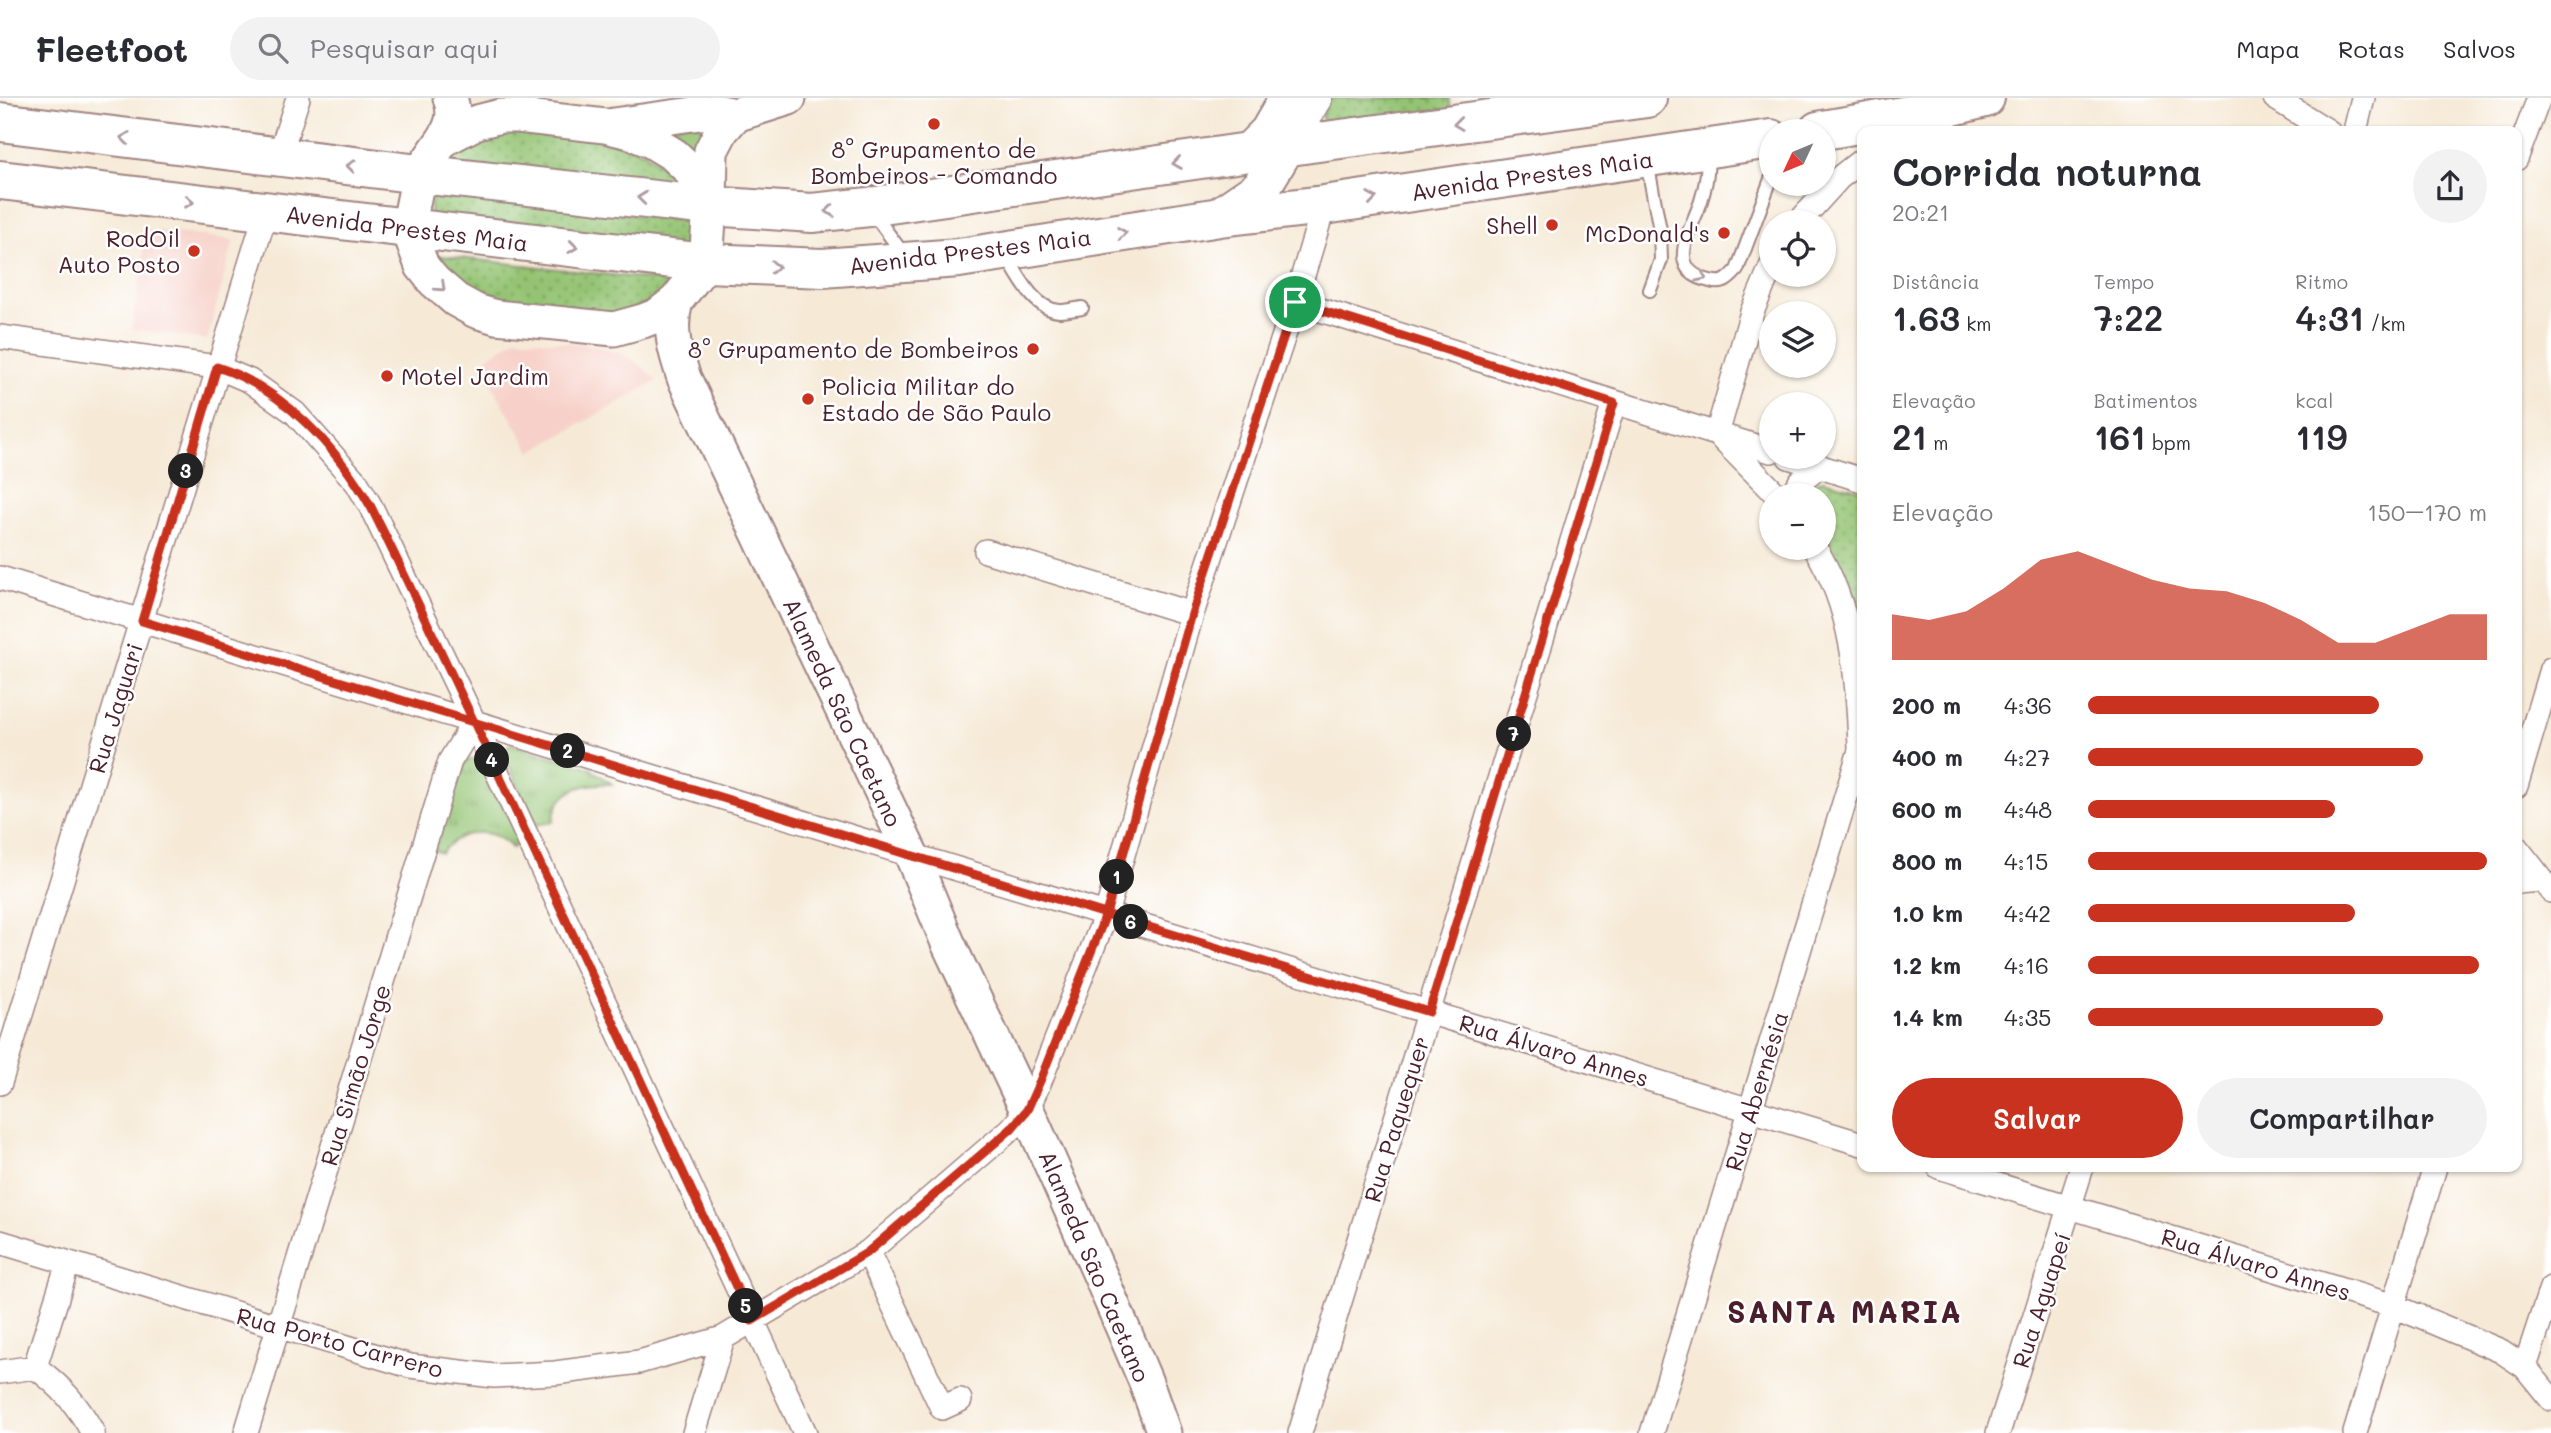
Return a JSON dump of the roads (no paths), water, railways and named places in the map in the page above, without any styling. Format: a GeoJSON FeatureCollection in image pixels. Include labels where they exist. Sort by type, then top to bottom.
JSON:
{"type":"FeatureCollection","features":[{"type":"Feature","properties":{"kind":"highway"},"geometry":{"type":"LineString","coordinates":[[0,122],[419,174],[710,206],[812,213],[1245,153],[1505,108],[1647,98]]}},
{"type":"Feature","properties":{"kind":"highway"},"geometry":{"type":"LineString","coordinates":[[1836,128],[1932,111],[1985,98]]}},
{"type":"Feature","properties":{"kind":"highway","name":"Avenida Prestes Maia"},"geometry":{"type":"LineString","coordinates":[[0,180],[706,263],[822,268],[1004,252],[1220,217],[1324,205],[1759,141]]}},
{"type":"Feature","properties":{"kind":"highway"},"geometry":{"type":"LineString","coordinates":[[1220,217],[1260,189],[1286,146]]}},
{"type":"Feature","properties":{"kind":"main road"},"geometry":{"type":"LineString","coordinates":[[450,98],[453,117],[451,127],[419,174],[408,228],[422,266],[434,281],[456,300],[476,311],[496,317],[614,329],[658,315],[676,301],[706,263],[711,151],[722,130],[759,104]]}},
{"type":"Feature","properties":{"kind":"main road"},"geometry":{"type":"LineString","coordinates":[[480,98],[518,116]]}},
{"type":"Feature","properties":{"kind":"main road"},"geometry":{"type":"LineString","coordinates":[[1245,153],[1266,131],[1286,98]]}},
{"type":"Feature","properties":{"kind":"main road"},"geometry":{"type":"LineString","coordinates":[[1286,146],[1315,98]]}},
{"type":"Feature","properties":{"kind":"main road"},"geometry":{"type":"LineString","coordinates":[[605,126],[675,108],[715,111],[759,104]]}},
{"type":"Feature","properties":{"kind":"main road"},"geometry":{"type":"LineString","coordinates":[[443,140],[489,118],[518,116],[605,126],[630,132],[674,155],[690,170],[710,206]]}},
{"type":"Feature","properties":{"kind":"main road","name":"Alameda São Caetano"},"geometry":{"type":"LineString","coordinates":[[676,301],[671,334],[684,378],[912,856],[948,943],[1027,1110],[1145,1380],[1164,1433]]}},
{"type":"Feature","properties":{"kind":"main road","name":"Alameda São Caetano"},"geometry":{"type":"LineString","coordinates":[[614,329],[649,342],[684,378]]}},
{"type":"Feature","properties":{"kind":"street"},"geometry":{"type":"LineString","coordinates":[[279,157],[298,98]]}},
{"type":"Feature","properties":{"kind":"street"},"geometry":{"type":"LineString","coordinates":[[2275,98],[2320,126]]}},
{"type":"Feature","properties":{"kind":"street"},"geometry":{"type":"LineString","coordinates":[[2304,98],[2324,126]]}},
{"type":"Feature","properties":{"kind":"street"},"geometry":{"type":"LineString","coordinates":[[2356,126],[2362,98]]}},
{"type":"Feature","properties":{"kind":"street"},"geometry":{"type":"LineString","coordinates":[[2522,143],[2539,98]]}},
{"type":"Feature","properties":{"kind":"street"},"geometry":{"type":"LineString","coordinates":[[1907,126],[1932,111]]}},
{"type":"Feature","properties":{"kind":"street"},"geometry":{"type":"LineString","coordinates":[[1810,210],[1839,178],[1857,164]]}},
{"type":"Feature","properties":{"kind":"street","name":"Rua Porto Carrero"},"geometry":{"type":"LineString","coordinates":[[0,1242],[410,1366],[494,1376],[555,1373],[639,1362],[723,1338],[868,1252],[1011,1129],[1027,1110],[1106,914],[1192,614],[1295,302],[1324,205]]}},
{"type":"Feature","properties":{"kind":"street","name":"Rua Jaguari"},"geometry":{"type":"LineString","coordinates":[[0,1083],[266,212]]}},
{"type":"Feature","properties":{"kind":"street"},"geometry":{"type":"LineString","coordinates":[[1717,434],[1752,312],[1763,287]]}},
{"type":"Feature","properties":{"kind":"street"},"geometry":{"type":"LineString","coordinates":[[1295,302],[1759,447]]}},
{"type":"Feature","properties":{"kind":"street"},"geometry":{"type":"LineString","coordinates":[[0,337],[217,367],[250,381],[295,413],[357,483],[385,535],[474,722],[805,1433]]}},
{"type":"Feature","properties":{"kind":"street","name":"Rua Paquequer"},"geometry":{"type":"LineString","coordinates":[[1300,1433],[1614,403]]}},
{"type":"Feature","properties":{"kind":"street"},"geometry":{"type":"LineString","coordinates":[[1717,434],[1765,483]]}},
{"type":"Feature","properties":{"kind":"street"},"geometry":{"type":"LineString","coordinates":[[1799,483],[1817,469]]}},
{"type":"Feature","properties":{"kind":"street"},"geometry":{"type":"LineString","coordinates":[[1826,469],[1857,478]]}},
{"type":"Feature","properties":{"kind":"street"},"geometry":{"type":"LineString","coordinates":[[986,551],[1192,614]]}},
{"type":"Feature","properties":{"kind":"street","name":"Rua Abernésia"},"geometry":{"type":"LineString","coordinates":[[1821,560],[1831,579],[1850,639],[1857,687]]}},
{"type":"Feature","properties":{"kind":"street","name":"Rua Álvaro Annes"},"geometry":{"type":"LineString","coordinates":[[0,578],[1857,1142]]}},
{"type":"Feature","properties":{"kind":"street"},"geometry":{"type":"LineString","coordinates":[[2522,749],[2525,731],[2551,669]]}},
{"type":"Feature","properties":{"kind":"street","name":"Rua Simão Jorge"},"geometry":{"type":"LineString","coordinates":[[246,1433],[450,761],[474,722]]}},
{"type":"Feature","properties":{"kind":"street","name":"Rua Abernésia"},"geometry":{"type":"LineString","coordinates":[[1652,1433],[1857,759]]}},
{"type":"Feature","properties":{"kind":"street"},"geometry":{"type":"LineString","coordinates":[[2522,855],[2547,886]]}},
{"type":"Feature","properties":{"kind":"street"},"geometry":{"type":"LineString","coordinates":[[2522,883],[2547,886]]}},
{"type":"Feature","properties":{"kind":"street","name":"Rua Álvaro Annes"},"geometry":{"type":"LineString","coordinates":[[1955,1172],[2394,1306],[2501,1351],[2525,1367],[2551,1399]]}},
{"type":"Feature","properties":{"kind":"street","name":"Rua Aguapeí"},"geometry":{"type":"LineString","coordinates":[[1998,1433],[2080,1172]]}},
{"type":"Feature","properties":{"kind":"street"},"geometry":{"type":"LineString","coordinates":[[2355,1433],[2434,1172]]}},
{"type":"Feature","properties":{"kind":"street"},"geometry":{"type":"LineString","coordinates":[[868,1252],[942,1408],[960,1400]]}},
{"type":"Feature","properties":{"kind":"street"},"geometry":{"type":"LineString","coordinates":[[35,1367],[68,1263]]}},
{"type":"Feature","properties":{"kind":"street"},"geometry":{"type":"LineString","coordinates":[[2525,1367],[2551,1288]]}},
{"type":"Feature","properties":{"kind":"street"},"geometry":{"type":"LineString","coordinates":[[694,1433],[723,1338]]}},
{"type":"Feature","properties":{"kind":"street"},"geometry":{"type":"LineString","coordinates":[[0,1372],[35,1367],[58,1384],[80,1409],[93,1433]]}},
{"type":"Feature","properties":{"kind":"lane"},"geometry":{"type":"LineString","coordinates":[[1707,149],[1709,168],[1705,188],[1683,247],[1684,261],[1689,271],[1700,279],[1719,284],[1728,281],[1737,270],[1765,196]]}},
{"type":"Feature","properties":{"kind":"lane"},"geometry":{"type":"LineString","coordinates":[[1647,158],[1660,230],[1661,260],[1650,290]]}},
{"type":"Feature","properties":{"kind":"lane"},"geometry":{"type":"LineString","coordinates":[[869,207],[910,262]]}},
{"type":"Feature","properties":{"kind":"lane"},"geometry":{"type":"LineString","coordinates":[[1004,252],[1035,298],[1048,308],[1059,311],[1082,308]]}},
{"type":"Feature","properties":{"kind":"place","name":"8° Grupamento de Bombeiros - Comando"},"geometry":{"type":"Point","coordinates":[934,124]}},
{"type":"Feature","properties":{"kind":"place","name":"Shell"},"geometry":{"type":"Point","coordinates":[1552,225]}},
{"type":"Feature","properties":{"kind":"place","name":"McDonald's"},"geometry":{"type":"Point","coordinates":[1724,233]}},
{"type":"Feature","properties":{"kind":"place","name":"RodOil Auto Posto"},"geometry":{"type":"Point","coordinates":[194,251]}},
{"type":"Feature","properties":{"kind":"place","name":"8° Grupamento de Bombeiros"},"geometry":{"type":"Point","coordinates":[1033,349]}},
{"type":"Feature","properties":{"kind":"place","name":"Motel Jardim"},"geometry":{"type":"Point","coordinates":[387,376]}},
{"type":"Feature","properties":{"kind":"place","name":"Policia Militar do Estado de São Paulo"},"geometry":{"type":"Point","coordinates":[808,399]}},
{"type":"Feature","properties":{"kind":"district","name":"SANTA MARIA"},"geometry":{"type":"Point","coordinates":[1845,1311]}}]}
